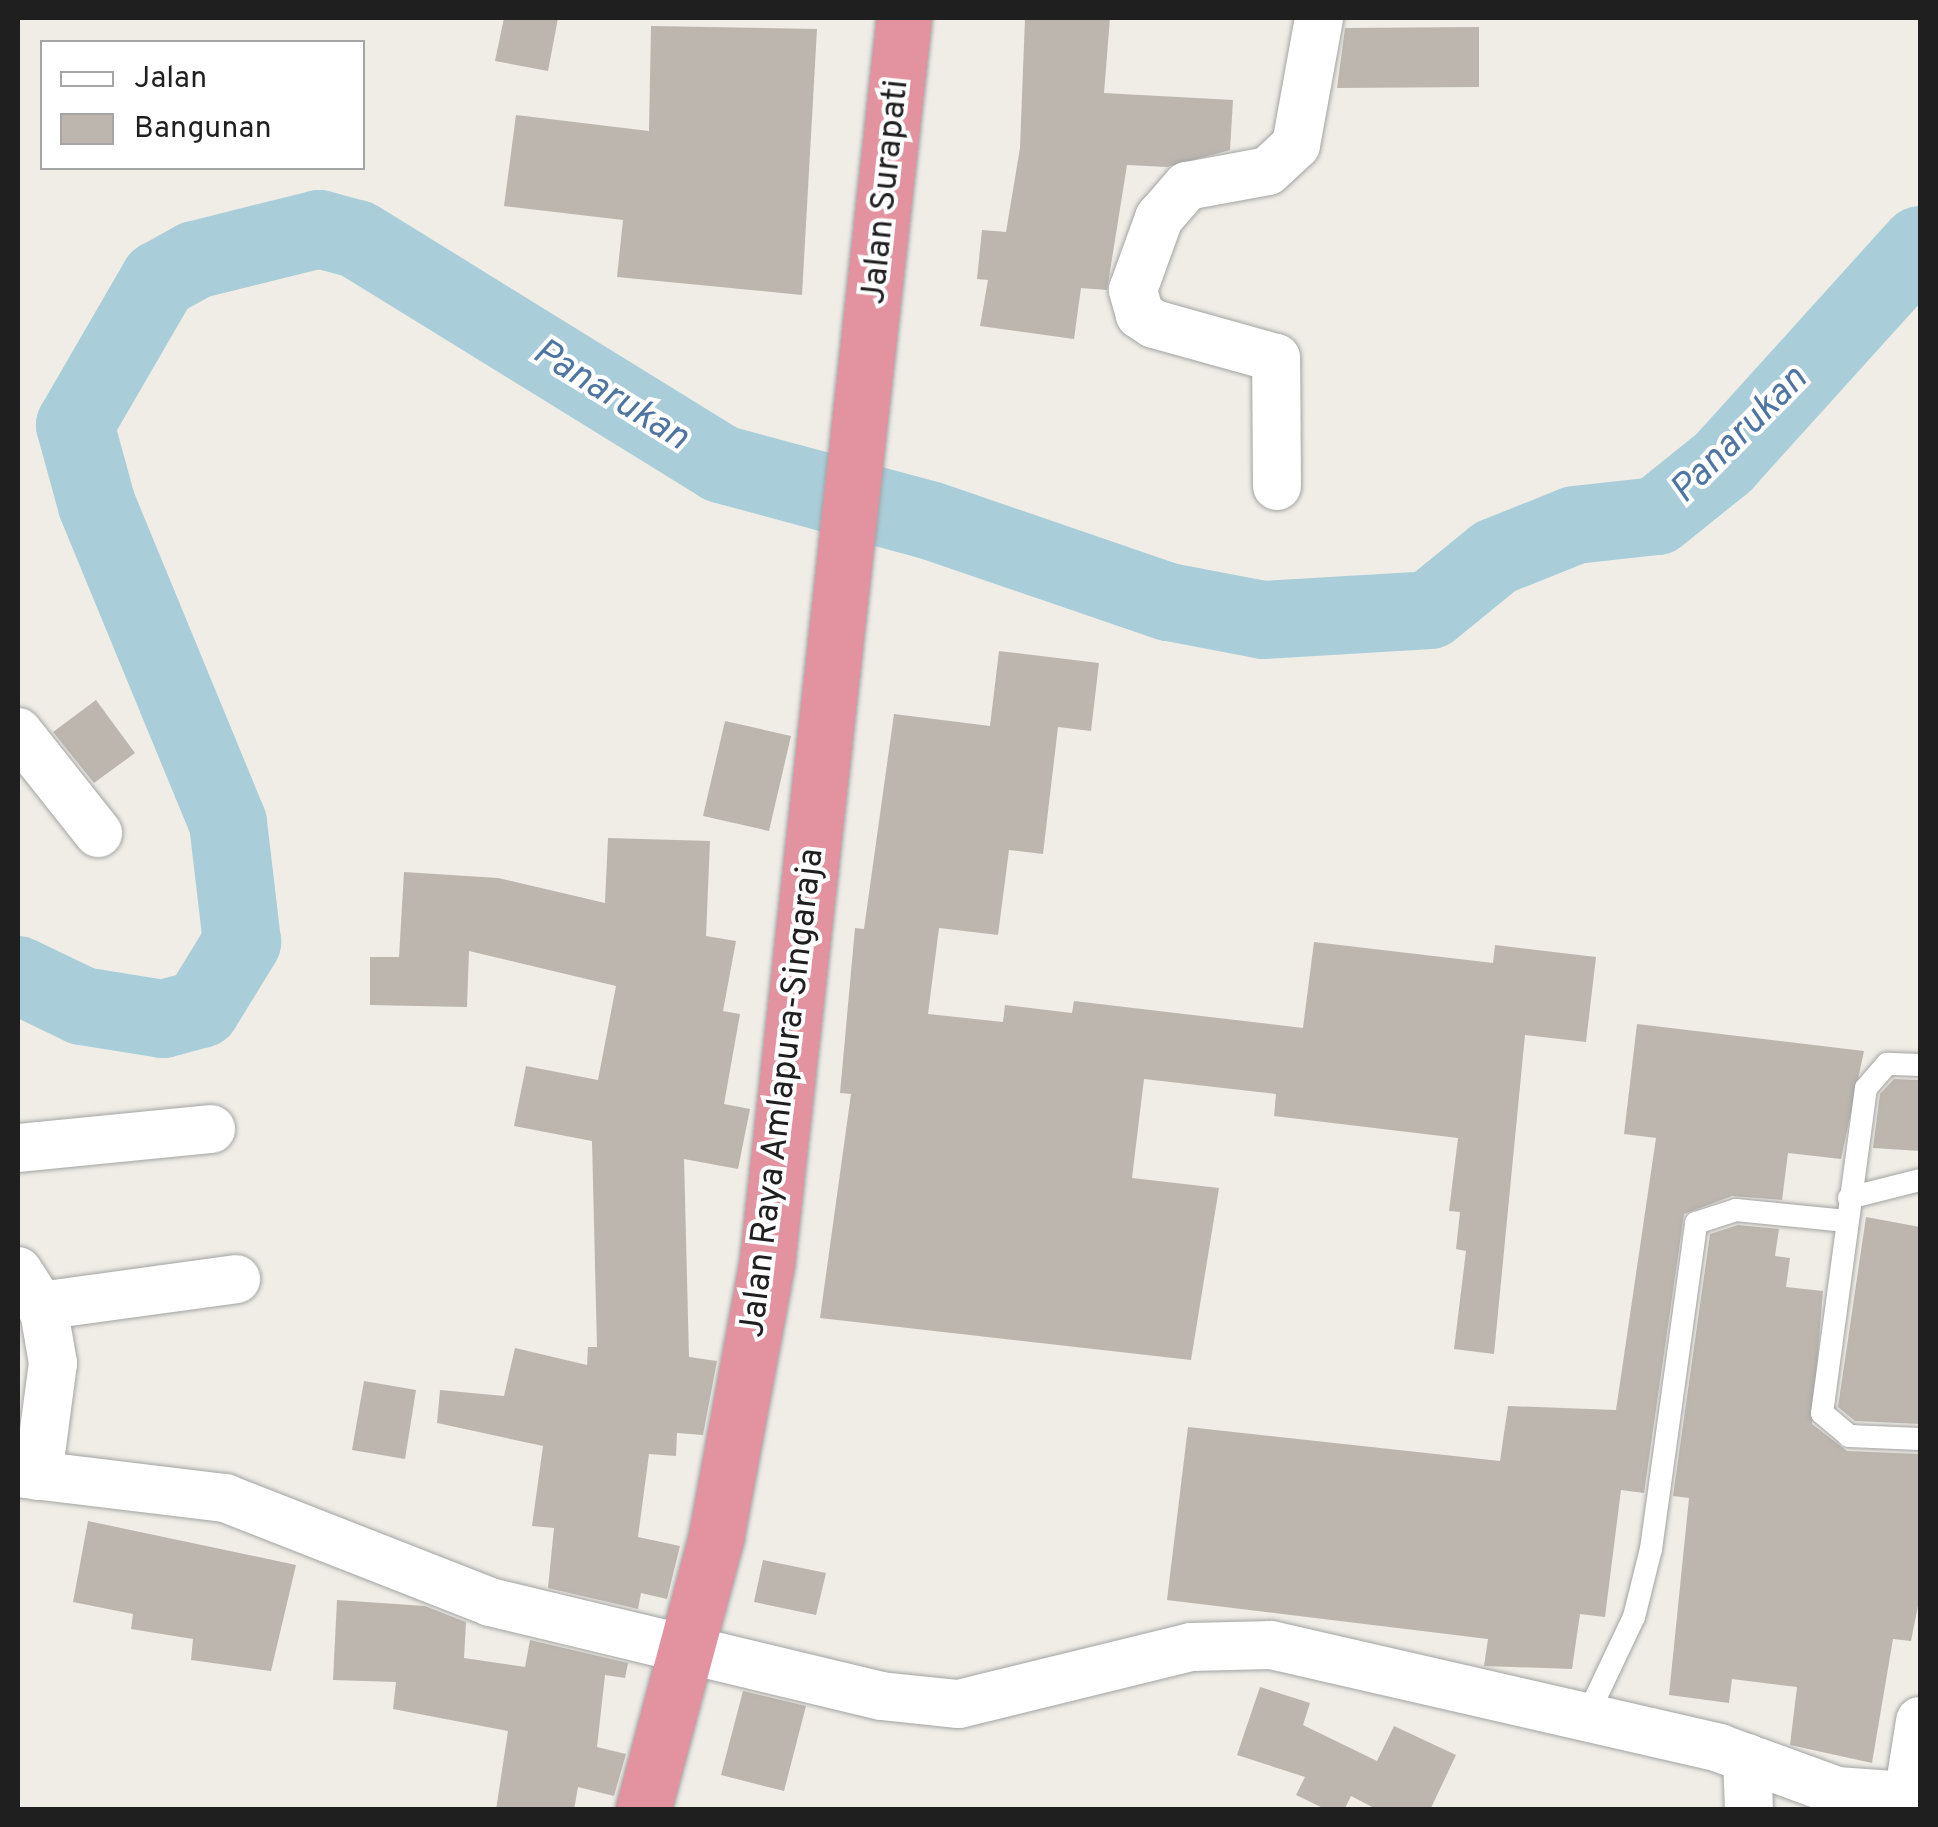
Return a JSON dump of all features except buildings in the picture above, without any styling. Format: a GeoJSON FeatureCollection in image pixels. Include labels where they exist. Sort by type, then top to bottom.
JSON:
{"type":"FeatureCollection","features":[{"type":"Feature","properties":{"kind":"highway","name":"Jalan Surapati"},"geometry":{"type":"LineString","coordinates":[[867,367],[904,18]]}},
{"type":"Feature","properties":{"kind":"highway","name":"Jalan Raya Amlapura-Singaraja"},"geometry":{"type":"LineString","coordinates":[[643,1810],[688,1646],[767,1262],[867,367]]}},
{"type":"Feature","properties":{"kind":"street"},"geometry":{"type":"LineString","coordinates":[[1277,486],[1276,358],[1154,324],[1140,316],[1133,290],[1159,218],[1188,186],[1268,170],[1296,144],[1319,18]]}},
{"type":"Feature","properties":{"kind":"street"},"geometry":{"type":"LineString","coordinates":[[18,732],[98,833]]}},
{"type":"Feature","properties":{"kind":"street"},"geometry":{"type":"LineString","coordinates":[[18,1148],[211,1129]]}},
{"type":"Feature","properties":{"kind":"street"},"geometry":{"type":"LineString","coordinates":[[236,1279],[29,1288],[54,1363],[28,1474],[225,1498],[490,1602],[688,1646],[880,1696],[959,1704],[1191,1647],[1271,1645],[1747,1758],[1837,1790],[1914,1797],[1920,1721]]}},
{"type":"Feature","properties":{"kind":"street"},"geometry":{"type":"LineString","coordinates":[[1747,1758],[1749,1810]]}},
{"type":"Feature","properties":{"kind":"lane"},"geometry":{"type":"LineString","coordinates":[[1920,1065],[1887,1064],[1866,1088],[1822,1413],[1850,1436],[1920,1439]]}},
{"type":"Feature","properties":{"kind":"lane"},"geometry":{"type":"LineString","coordinates":[[1586,1718],[1634,1617],[1651,1549],[1696,1223],[1736,1210],[1848,1209],[1920,1180]]}},
{"type":"Feature","properties":{"kind":"waterway","name":"Panarukan"},"geometry":{"type":"LineString","coordinates":[[18,975],[82,1006],[163,1019],[201,1009],[242,942],[228,823],[97,505],[75,425],[159,280],[195,260],[319,229],[357,239],[721,464],[929,520],[1169,602],[1263,620],[1430,610],[1495,557],[1575,525],[1657,516],[1723,463],[1920,245]]}}]}
